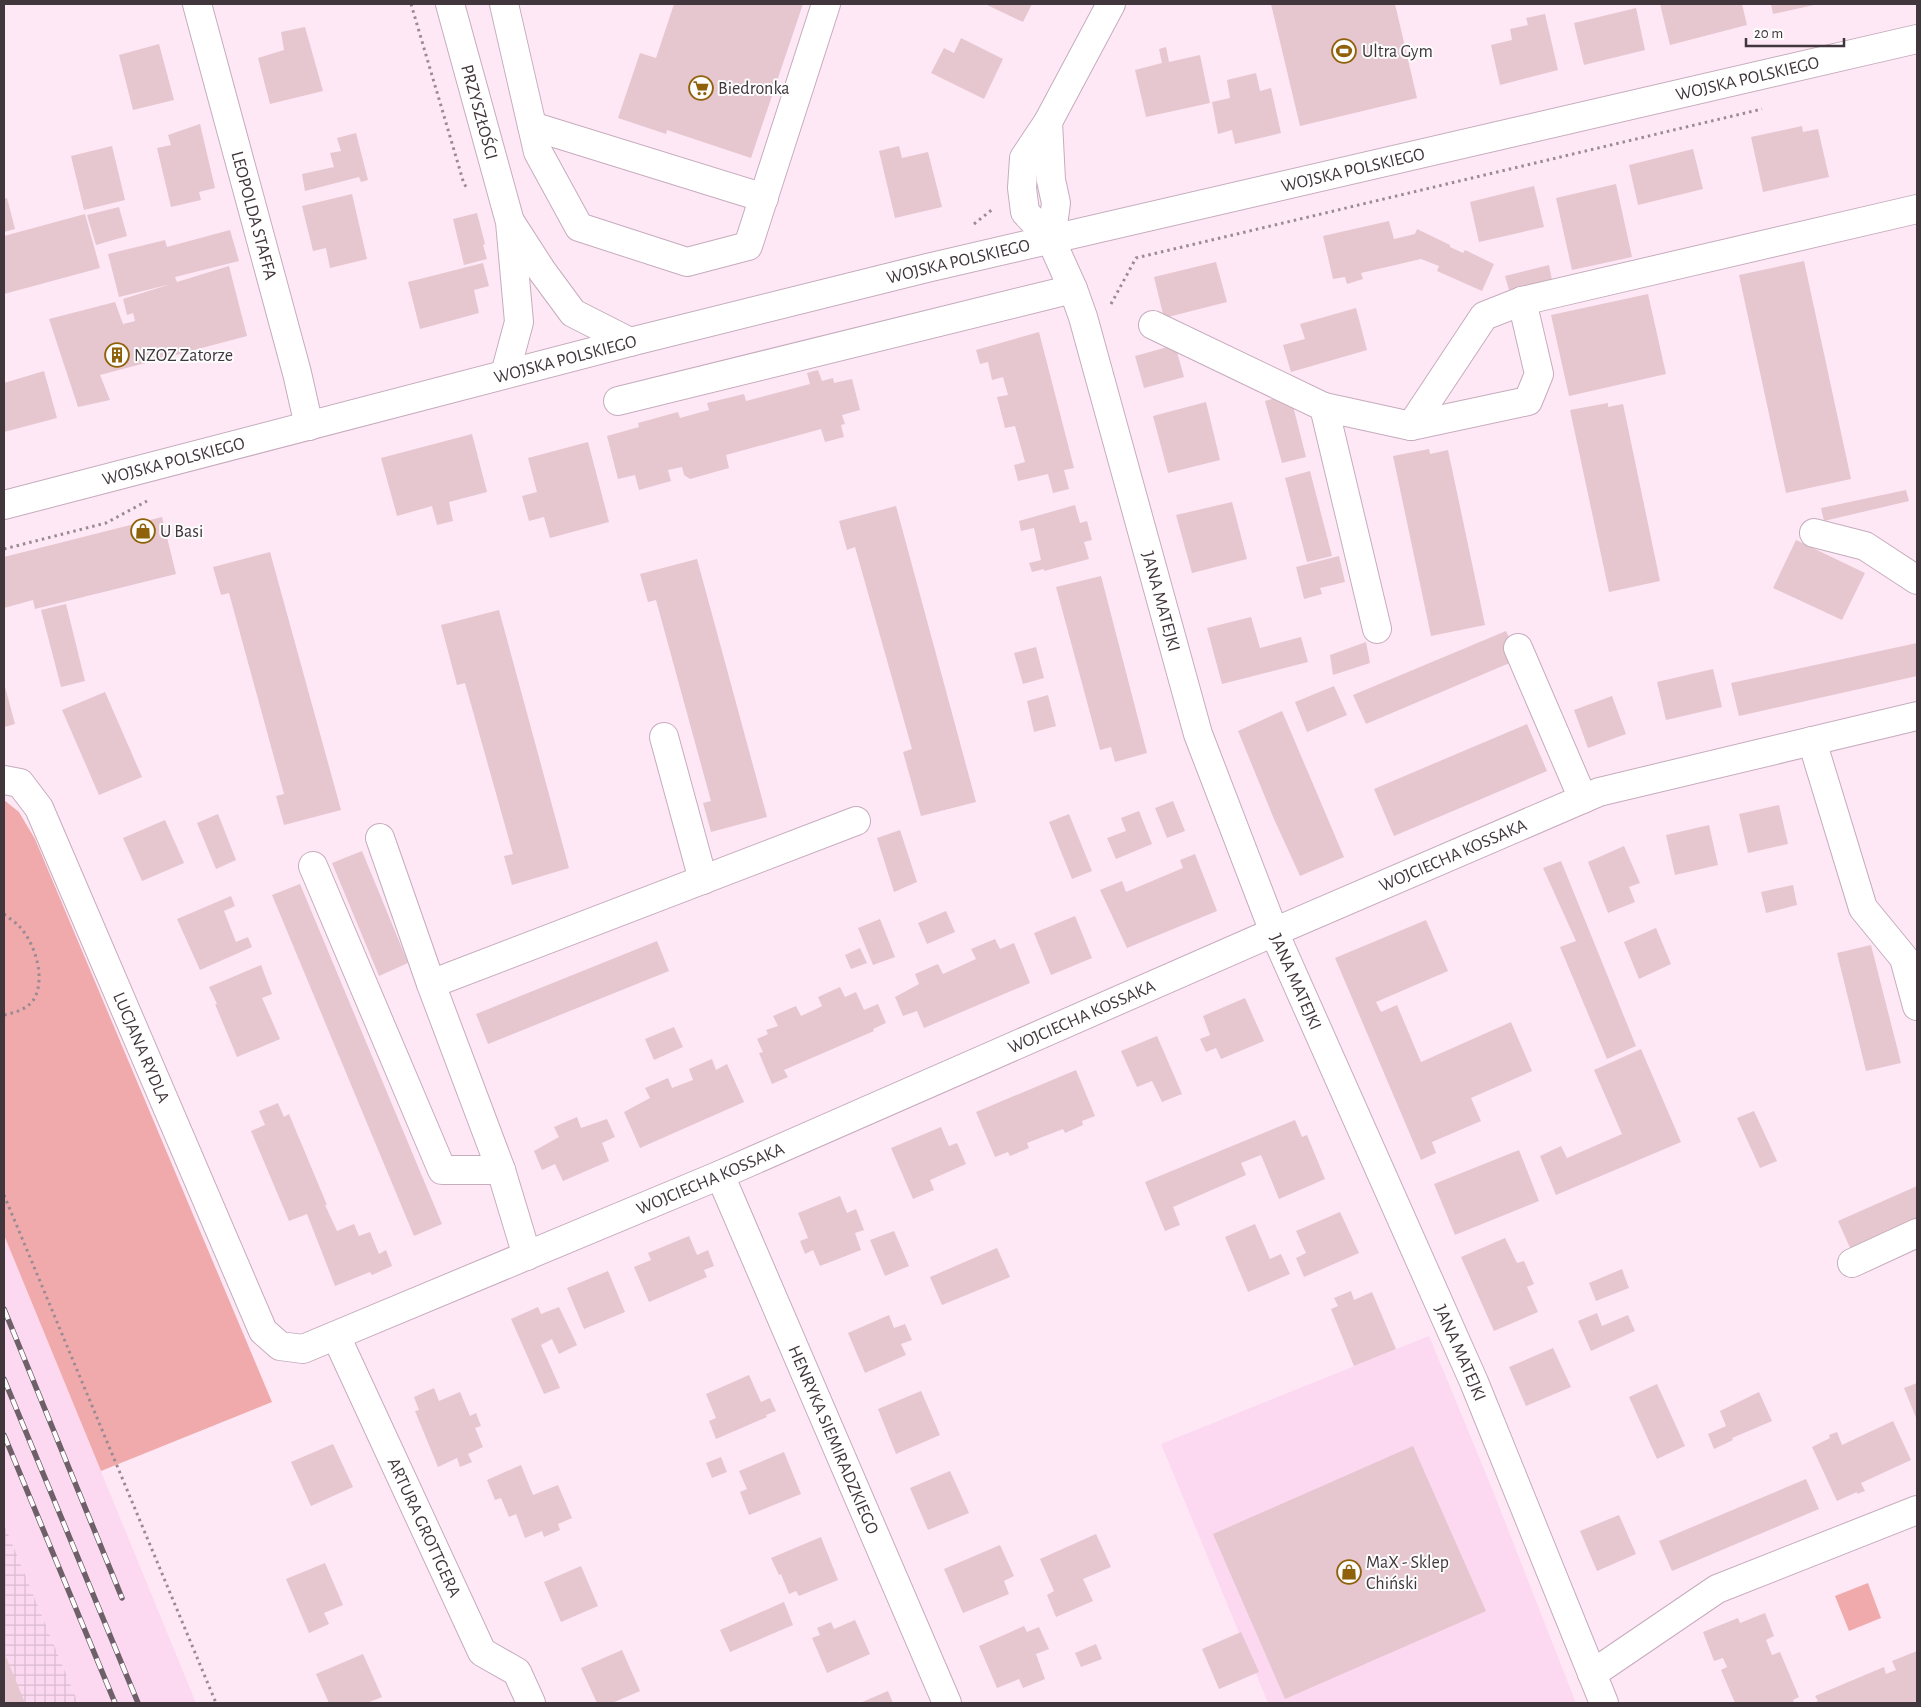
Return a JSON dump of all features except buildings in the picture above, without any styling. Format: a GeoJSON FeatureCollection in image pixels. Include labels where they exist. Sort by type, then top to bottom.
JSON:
{"type":"FeatureCollection","features":[{"type":"Feature","properties":{"kind":"street","name":"LEOPOLDA STAFFA"},"geometry":{"type":"LineString","coordinates":[[197,4],[297,373],[308,426]]}},
{"type":"Feature","properties":{"kind":"street","name":"PRZYSZŁOŚCI"},"geometry":{"type":"LineString","coordinates":[[450,4],[510,222],[519,322],[505,374]]}},
{"type":"Feature","properties":{"kind":"street"},"geometry":{"type":"LineString","coordinates":[[504,4],[538,152],[579,227],[687,262],[748,246],[826,4]]}},
{"type":"Feature","properties":{"kind":"street"},"geometry":{"type":"LineString","coordinates":[[1051,240],[1025,212],[1022,188],[1024,158],[1048,122],[1111,4]]}},
{"type":"Feature","properties":{"kind":"street","name":"WOJSKA POLSKIEGO"},"geometry":{"type":"LineString","coordinates":[[4,504],[630,342],[927,268],[1917,39]]}},
{"type":"Feature","properties":{"kind":"street"},"geometry":{"type":"LineString","coordinates":[[1048,122],[1051,180],[1056,203],[1051,240]]}},
{"type":"Feature","properties":{"kind":"street"},"geometry":{"type":"LineString","coordinates":[[532,126],[764,198]]}},
{"type":"Feature","properties":{"kind":"street"},"geometry":{"type":"LineString","coordinates":[[1411,426],[1484,316],[1522,301],[1917,210]]}},
{"type":"Feature","properties":{"kind":"street","name":"PRZYSZŁOŚCI"},"geometry":{"type":"LineString","coordinates":[[510,222],[542,271],[574,313],[630,342]]}},
{"type":"Feature","properties":{"kind":"street","name":"JANA MATEJKI"},"geometry":{"type":"LineString","coordinates":[[1051,240],[1073,289],[1083,317],[1198,734],[1274,932],[1474,1382],[1604,1703]]}},
{"type":"Feature","properties":{"kind":"street"},"geometry":{"type":"LineString","coordinates":[[618,401],[1073,289]]}},
{"type":"Feature","properties":{"kind":"street"},"geometry":{"type":"LineString","coordinates":[[1154,325],[1324,407],[1411,426],[1528,401],[1539,374],[1522,301]]}},
{"type":"Feature","properties":{"kind":"street"},"geometry":{"type":"LineString","coordinates":[[1324,407],[1377,629]]}},
{"type":"Feature","properties":{"kind":"street"},"geometry":{"type":"LineString","coordinates":[[1814,533],[1865,546],[1917,580]]}},
{"type":"Feature","properties":{"kind":"street"},"geometry":{"type":"LineString","coordinates":[[1518,648],[1582,799]]}},
{"type":"Feature","properties":{"kind":"street","name":"WOJCIECHA KOSSAKA"},"geometry":{"type":"LineString","coordinates":[[263,1331],[280,1346],[303,1349],[336,1336],[720,1175],[1599,792],[1917,716]]}},
{"type":"Feature","properties":{"kind":"street"},"geometry":{"type":"LineString","coordinates":[[664,737],[703,880]]}},
{"type":"Feature","properties":{"kind":"street"},"geometry":{"type":"LineString","coordinates":[[1812,741],[1863,908],[1904,958],[1917,1006]]}},
{"type":"Feature","properties":{"kind":"street","name":"LUCJANA RYDLA"},"geometry":{"type":"LineString","coordinates":[[4,780],[20,783],[38,808],[263,1331]]}},
{"type":"Feature","properties":{"kind":"street"},"geometry":{"type":"LineString","coordinates":[[431,984],[856,821]]}},
{"type":"Feature","properties":{"kind":"street"},"geometry":{"type":"LineString","coordinates":[[380,838],[431,984],[501,1170],[527,1256]]}},
{"type":"Feature","properties":{"kind":"street"},"geometry":{"type":"LineString","coordinates":[[313,866],[442,1170],[501,1170]]}},
{"type":"Feature","properties":{"kind":"street","name":"HENRYKA SIEMIRADZKIEGO"},"geometry":{"type":"LineString","coordinates":[[720,1175],[947,1703]]}},
{"type":"Feature","properties":{"kind":"street"},"geometry":{"type":"LineString","coordinates":[[1852,1264],[1917,1234]]}},
{"type":"Feature","properties":{"kind":"street","name":"ARTURA GROTTGERA"},"geometry":{"type":"LineString","coordinates":[[336,1336],[482,1652],[517,1672],[530,1703]]}},
{"type":"Feature","properties":{"kind":"street"},"geometry":{"type":"LineString","coordinates":[[1592,1674],[1717,1589],[1917,1510]]}},
{"type":"Feature","properties":{"kind":"path"},"geometry":{"type":"LineString","coordinates":[[971,226],[1022,188]]}},
{"type":"Feature","properties":{"kind":"path"},"geometry":{"type":"LineString","coordinates":[[4,914],[20,927],[32,946],[40,975],[34,1000],[17,1013],[4,1015]]}},
{"type":"Feature","properties":{"kind":"path"},"geometry":{"type":"LineString","coordinates":[[4,1195],[216,1703]]}},
{"type":"Feature","properties":{"kind":"shaded area"},"geometry":{"type":"Polygon","coordinates":[[[4,800],[19,812],[35,839],[272,1402],[101,1471],[4,1235],[4,800]]]}},
{"type":"Feature","properties":{"kind":"shaded area"},"geometry":{"type":"Polygon","coordinates":[[[4,1235],[196,1703],[78,1703],[4,1524],[4,1235]]]}},
{"type":"Feature","properties":{"kind":"shaded area"},"geometry":{"type":"Polygon","coordinates":[[[1429,1336],[1491,1486],[1576,1703],[1268,1703],[1161,1444],[1429,1336]]]}},
{"type":"Feature","properties":{"kind":"shaded area"},"geometry":{"type":"Polygon","coordinates":[[[4,1524],[78,1703],[4,1703],[4,1524]]]}},
{"type":"Feature","properties":{"kind":"shaded area"},"geometry":{"type":"Polygon","coordinates":[[[1868,1583],[1881,1618],[1849,1631],[1835,1596],[1868,1583]]]}},
{"type":"Feature","properties":{"kind":"railway"},"geometry":{"type":"LineString","coordinates":[[4,1309],[122,1598]]}},
{"type":"Feature","properties":{"kind":"railway"},"geometry":{"type":"LineString","coordinates":[[4,1379],[138,1703]]}},
{"type":"Feature","properties":{"kind":"railway"},"geometry":{"type":"LineString","coordinates":[[4,1435],[115,1703]]}},
{"type":"Feature","properties":{"kind":"place","name":"Ultra Gym"},"geometry":{"type":"Point","coordinates":[1344,51]}},
{"type":"Feature","properties":{"kind":"place","name":"Biedronka"},"geometry":{"type":"Point","coordinates":[701,88]}},
{"type":"Feature","properties":{"kind":"place","name":"NZOZ Zatorze"},"geometry":{"type":"Point","coordinates":[117,355]}},
{"type":"Feature","properties":{"kind":"place","name":"U Basi"},"geometry":{"type":"Point","coordinates":[143,531]}},
{"type":"Feature","properties":{"kind":"place","name":"MaX - Sklep Chiński"},"geometry":{"type":"Point","coordinates":[1349,1572]}}]}
